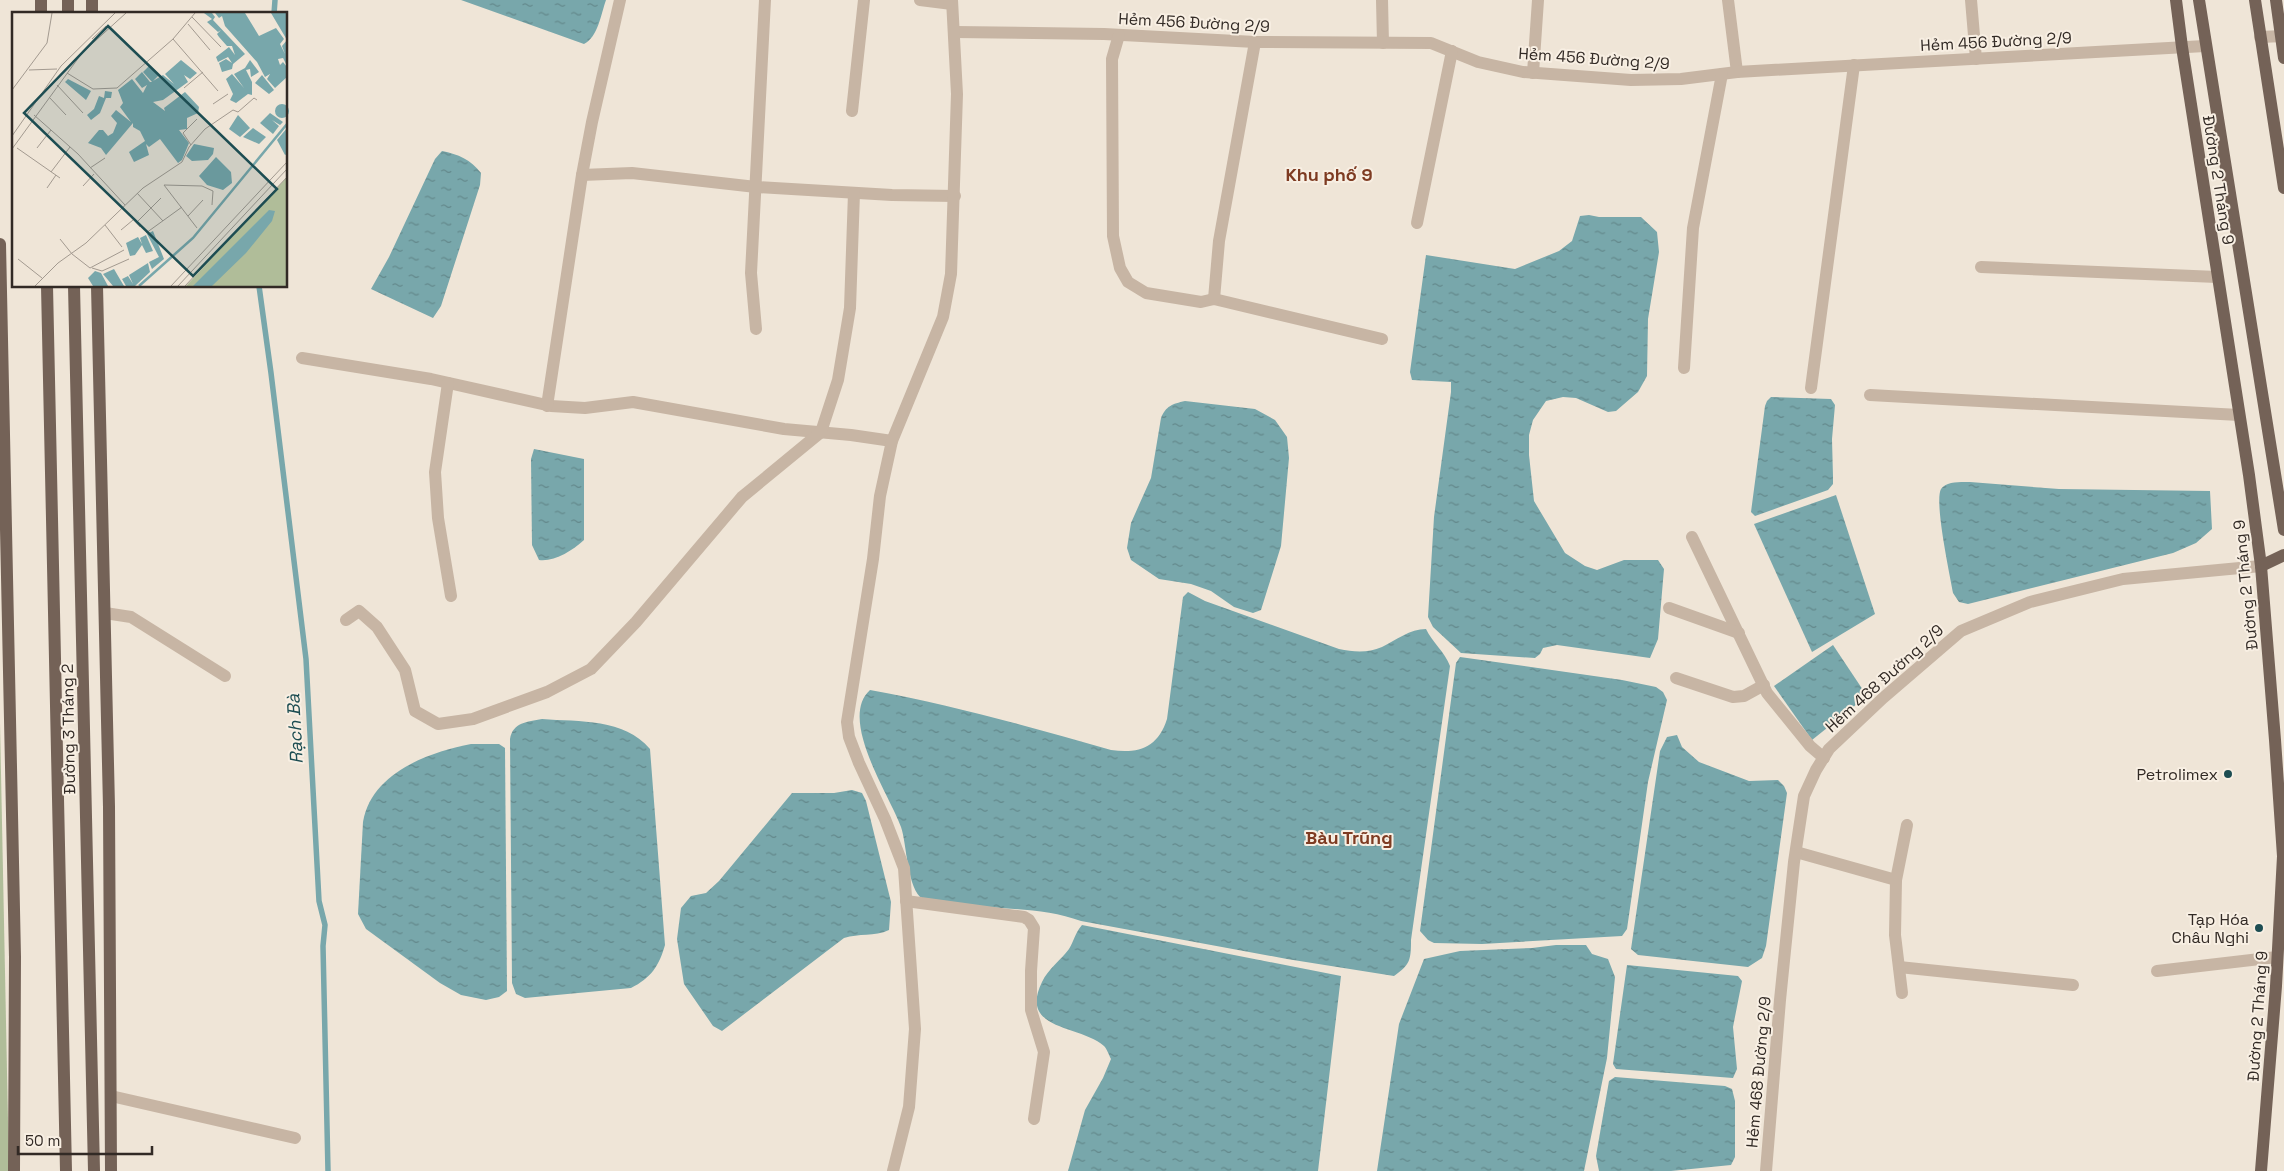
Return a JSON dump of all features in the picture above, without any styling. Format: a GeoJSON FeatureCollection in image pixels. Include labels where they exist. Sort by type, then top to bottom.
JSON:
{"type":"FeatureCollection","features":[{"type":"Feature","properties":{"kind":"main road","name":"Đường 2 Tháng 9"},"geometry":{"type":"LineString","coordinates":[[2176,0],[2261,566],[2282,806],[2283,856],[2261,1171]]}},
{"type":"Feature","properties":{"kind":"main road","name":"Đường 2 Tháng 9"},"geometry":{"type":"LineString","coordinates":[[2199,0],[2284,530]]}},
{"type":"Feature","properties":{"kind":"main road"},"geometry":{"type":"LineString","coordinates":[[2254,0],[2284,188]]}},
{"type":"Feature","properties":{"kind":"main road"},"geometry":{"type":"LineString","coordinates":[[2276,0],[2284,58]]}},
{"type":"Feature","properties":{"kind":"main road"},"geometry":{"type":"LineString","coordinates":[[0,244],[15,956],[14,1171]]}},
{"type":"Feature","properties":{"kind":"main road","name":"Đường 3 Tháng 2"},"geometry":{"type":"LineString","coordinates":[[47,288],[66,1171]]}},
{"type":"Feature","properties":{"kind":"main road","name":"Đường 3 Tháng 2"},"geometry":{"type":"LineString","coordinates":[[74,288],[94,1171]]}},
{"type":"Feature","properties":{"kind":"main road"},"geometry":{"type":"LineString","coordinates":[[97,288],[109,807],[112,1171]]}},
{"type":"Feature","properties":{"kind":"main road"},"geometry":{"type":"LineString","coordinates":[[2261,566],[2284,554]]}},
{"type":"Feature","properties":{"kind":"street"},"geometry":{"type":"LineString","coordinates":[[547,406],[582,175],[620,0]]}},
{"type":"Feature","properties":{"kind":"street"},"geometry":{"type":"LineString","coordinates":[[756,329],[751,273],[765,0]]}},
{"type":"Feature","properties":{"kind":"street"},"geometry":{"type":"LineString","coordinates":[[852,111],[864,0]]}},
{"type":"Feature","properties":{"kind":"street"},"geometry":{"type":"LineString","coordinates":[[892,1171],[909,1108],[915,1028],[904,868],[885,819],[859,763],[847,722],[872,567],[880,496],[892,441],[944,317],[951,274],[950,253],[955,196],[957,94],[952,2],[920,0]]}},
{"type":"Feature","properties":{"kind":"street"},"geometry":{"type":"LineString","coordinates":[[1382,0],[1383,43]]}},
{"type":"Feature","properties":{"kind":"street"},"geometry":{"type":"LineString","coordinates":[[1533,73],[1538,0]]}},
{"type":"Feature","properties":{"kind":"street"},"geometry":{"type":"LineString","coordinates":[[1728,0],[1737,72]]}},
{"type":"Feature","properties":{"kind":"street"},"geometry":{"type":"LineString","coordinates":[[1971,0],[1976,59]]}},
{"type":"Feature","properties":{"kind":"street","name":"Hẻm 456 Đường 2/9"},"geometry":{"type":"LineString","coordinates":[[955,32],[1119,35],[1255,42],[1431,43],[1478,62],[1533,73],[1631,80],[1681,80],[1737,72],[2205,46]]}},
{"type":"Feature","properties":{"kind":"street"},"geometry":{"type":"LineString","coordinates":[[1119,35],[1112,59],[1113,236],[1120,268],[1128,282],[1146,293],[1201,302],[1214,299],[1382,339]]}},
{"type":"Feature","properties":{"kind":"street"},"geometry":{"type":"LineString","coordinates":[[2260,37],[2282,36]]}},
{"type":"Feature","properties":{"kind":"street"},"geometry":{"type":"LineString","coordinates":[[1214,299],[1219,241],[1255,42]]}},
{"type":"Feature","properties":{"kind":"street"},"geometry":{"type":"LineString","coordinates":[[1417,223],[1452,51]]}},
{"type":"Feature","properties":{"kind":"street"},"geometry":{"type":"LineString","coordinates":[[1811,388],[1854,65]]}},
{"type":"Feature","properties":{"kind":"street"},"geometry":{"type":"LineString","coordinates":[[1684,368],[1694,228],[1722,74]]}},
{"type":"Feature","properties":{"kind":"street"},"geometry":{"type":"LineString","coordinates":[[582,175],[632,173],[756,187],[854,193],[955,196]]}},
{"type":"Feature","properties":{"kind":"street"},"geometry":{"type":"LineString","coordinates":[[346,620],[359,611],[377,627],[405,670],[415,711],[438,724],[473,719],[546,692],[591,668],[636,622],[742,497],[821,432],[838,380],[850,308],[854,193]]}},
{"type":"Feature","properties":{"kind":"street"},"geometry":{"type":"LineString","coordinates":[[1981,268],[2217,276]]}},
{"type":"Feature","properties":{"kind":"street"},"geometry":{"type":"LineString","coordinates":[[302,358],[448,383],[547,406],[585,408],[633,402],[784,429],[892,441]]}},
{"type":"Feature","properties":{"kind":"street"},"geometry":{"type":"LineString","coordinates":[[448,383],[435,472],[438,518],[451,596]]}},
{"type":"Feature","properties":{"kind":"street"},"geometry":{"type":"LineString","coordinates":[[1870,395],[2239,415]]}},
{"type":"Feature","properties":{"kind":"street"},"geometry":{"type":"LineString","coordinates":[[1692,537],[1767,693],[1810,746],[1824,758]]}},
{"type":"Feature","properties":{"kind":"street","name":"Hẻm 468 Đường 2/9"},"geometry":{"type":"LineString","coordinates":[[1766,1171],[1780,1000],[1804,796],[1830,749],[1883,698],[1961,631],[2030,602],[2123,580],[2261,566]]}},
{"type":"Feature","properties":{"kind":"street"},"geometry":{"type":"LineString","coordinates":[[1669,608],[1739,633]]}},
{"type":"Feature","properties":{"kind":"street"},"geometry":{"type":"LineString","coordinates":[[104,613],[136,620],[226,676]]}},
{"type":"Feature","properties":{"kind":"street"},"geometry":{"type":"LineString","coordinates":[[1676,678],[1733,697],[1744,696],[1764,686]]}},
{"type":"Feature","properties":{"kind":"street"},"geometry":{"type":"LineString","coordinates":[[1902,994],[1895,936],[1896,880],[1906,825]]}},
{"type":"Feature","properties":{"kind":"street"},"geometry":{"type":"LineString","coordinates":[[1796,852],[1896,880]]}},
{"type":"Feature","properties":{"kind":"street"},"geometry":{"type":"LineString","coordinates":[[906,901],[1024,917],[1029,920],[1034,928],[1031,1010],[1044,1052],[1034,1119]]}},
{"type":"Feature","properties":{"kind":"street"},"geometry":{"type":"LineString","coordinates":[[2157,971],[2277,957]]}},
{"type":"Feature","properties":{"kind":"street"},"geometry":{"type":"LineString","coordinates":[[1899,966],[2073,985]]}},
{"type":"Feature","properties":{"kind":"street"},"geometry":{"type":"LineString","coordinates":[[111,1096],[295,1138]]}},
{"type":"Feature","properties":{"kind":"green space"},"geometry":{"type":"Polygon","coordinates":[[[0,723],[9,1171],[0,1171],[0,723]]]}},
{"type":"Feature","properties":{"kind":"water"},"geometry":{"type":"Polygon","coordinates":[[[461,0],[606,0],[596,31],[589,41],[584,44],[461,0]]]}},
{"type":"Feature","properties":{"kind":"water"},"geometry":{"type":"Polygon","coordinates":[[[442,151],[464,158],[481,173],[480,185],[441,306],[433,318],[371,289],[389,257],[435,159],[442,151]]]}},
{"type":"Feature","properties":{"kind":"water"},"geometry":{"type":"Polygon","coordinates":[[[1580,216],[1599,217],[1641,217],[1657,232],[1659,252],[1648,319],[1647,376],[1638,392],[1616,411],[1608,412],[1576,398],[1563,397],[1546,401],[1533,420],[1529,435],[1529,455],[1534,501],[1565,553],[1585,566],[1597,570],[1624,560],[1658,560],[1664,569],[1658,639],[1650,658],[1557,645],[1543,648],[1535,658],[1461,653],[1433,627],[1428,617],[1434,517],[1451,382],[1412,380],[1410,372],[1426,255],[1515,269],[1559,251],[1572,241],[1580,216]]]}},
{"type":"Feature","properties":{"kind":"water"},"geometry":{"type":"Polygon","coordinates":[[[1771,397],[1831,399],[1835,405],[1832,439],[1833,484],[1828,490],[1755,516],[1751,512],[1765,406],[1771,397]]]}},
{"type":"Feature","properties":{"kind":"water"},"geometry":{"type":"Polygon","coordinates":[[[1185,401],[1255,409],[1275,420],[1287,437],[1289,458],[1281,546],[1261,610],[1253,613],[1234,607],[1211,591],[1191,584],[1159,579],[1131,560],[1127,548],[1131,523],[1151,478],[1161,418],[1170,406],[1185,401]]]}},
{"type":"Feature","properties":{"kind":"water"},"geometry":{"type":"Polygon","coordinates":[[[534,449],[584,459],[584,540],[563,555],[545,560],[539,560],[532,545],[531,459],[534,449]]]}},
{"type":"Feature","properties":{"kind":"water"},"geometry":{"type":"Polygon","coordinates":[[[1970,482],[2059,489],[2210,491],[2212,529],[2196,543],[2173,553],[1968,604],[1959,602],[1953,593],[1941,523],[1939,496],[1943,486],[1970,482]]]}},
{"type":"Feature","properties":{"kind":"water"},"geometry":{"type":"Polygon","coordinates":[[[1836,495],[1875,614],[1812,652],[1754,524],[1836,495]]]}},
{"type":"Feature","properties":{"kind":"water"},"geometry":{"type":"Polygon","coordinates":[[[1188,592],[1205,601],[1345,650],[1377,649],[1409,633],[1426,629],[1448,661],[1450,666],[1411,940],[1411,953],[1406,965],[1394,976],[1287,959],[1081,921],[1049,913],[932,902],[923,899],[918,894],[908,866],[901,827],[877,777],[863,737],[860,719],[862,703],[870,690],[961,710],[1111,750],[1138,750],[1146,747],[1158,737],[1167,719],[1183,597],[1188,592]]]}},
{"type":"Feature","properties":{"kind":"water"},"geometry":{"type":"Polygon","coordinates":[[[1833,645],[1867,696],[1812,740],[1774,686],[1833,645]]]}},
{"type":"Feature","properties":{"kind":"water"},"geometry":{"type":"Polygon","coordinates":[[[1460,657],[1622,680],[1656,687],[1663,692],[1667,700],[1648,782],[1627,929],[1622,936],[1482,944],[1434,943],[1428,940],[1420,931],[1456,663],[1460,657]]]}},
{"type":"Feature","properties":{"kind":"water"},"geometry":{"type":"Polygon","coordinates":[[[542,719],[586,722],[614,727],[628,732],[650,749],[665,945],[653,971],[644,980],[631,988],[525,998],[516,994],[512,983],[510,739],[517,726],[542,719]]]}},
{"type":"Feature","properties":{"kind":"water"},"geometry":{"type":"Polygon","coordinates":[[[1677,735],[1682,747],[1699,762],[1749,781],[1778,780],[1784,786],[1787,793],[1766,946],[1762,958],[1748,967],[1638,955],[1631,949],[1660,751],[1667,737],[1677,735]]]}},
{"type":"Feature","properties":{"kind":"water"},"geometry":{"type":"Polygon","coordinates":[[[471,744],[499,744],[505,748],[507,991],[499,997],[486,1000],[461,995],[440,983],[366,929],[358,914],[363,822],[368,805],[377,790],[390,778],[420,759],[471,744]]]}},
{"type":"Feature","properties":{"kind":"water"},"geometry":{"type":"Polygon","coordinates":[[[852,790],[862,793],[866,801],[891,902],[889,930],[878,934],[844,938],[722,1031],[713,1026],[684,984],[677,939],[681,908],[691,896],[706,893],[719,881],[792,793],[834,793],[852,790]]]}},
{"type":"Feature","properties":{"kind":"water"},"geometry":{"type":"Polygon","coordinates":[[[1082,925],[1341,976],[1318,1171],[1068,1171],[1085,1110],[1103,1078],[1111,1059],[1104,1046],[1094,1039],[1055,1024],[1045,1018],[1038,1010],[1037,998],[1045,977],[1069,949],[1082,925]]]}},
{"type":"Feature","properties":{"kind":"water"},"geometry":{"type":"Polygon","coordinates":[[[1586,945],[1592,954],[1608,959],[1615,977],[1607,1058],[1584,1171],[1377,1171],[1399,1024],[1424,959],[1460,951],[1586,945]]]}},
{"type":"Feature","properties":{"kind":"water"},"geometry":{"type":"Polygon","coordinates":[[[1627,965],[1738,976],[1742,981],[1733,1027],[1737,1069],[1733,1078],[1616,1069],[1613,1064],[1627,965]]]}},
{"type":"Feature","properties":{"kind":"water"},"geometry":{"type":"Polygon","coordinates":[[[1615,1077],[1725,1086],[1732,1089],[1735,1101],[1735,1157],[1731,1165],[1671,1171],[1599,1171],[1596,1156],[1609,1081],[1615,1077]]]}},
{"type":"Feature","properties":{"kind":"waterway","name":"Rạch Bà"},"geometry":{"type":"LineString","coordinates":[[274,12],[275,0]]}},
{"type":"Feature","properties":{"kind":"waterway","name":"Rạch Bà"},"geometry":{"type":"LineString","coordinates":[[259,288],[306,659],[319,901],[325,925],[323,946],[328,1171]]}},
{"type":"Feature","properties":{"kind":"place","name":"Petrolimex"},"geometry":{"type":"Point","coordinates":[2228,774]}},
{"type":"Feature","properties":{"kind":"place","name":"Tạp Hóa Châu Nghi"},"geometry":{"type":"Point","coordinates":[2259,928]}},
{"type":"Feature","properties":{"kind":"district","name":"Khu phố 9"},"geometry":{"type":"Point","coordinates":[1329,175]}},
{"type":"Feature","properties":{"kind":"district","name":"Bàu Trũng"},"geometry":{"type":"Point","coordinates":[1349,838]}}]}
